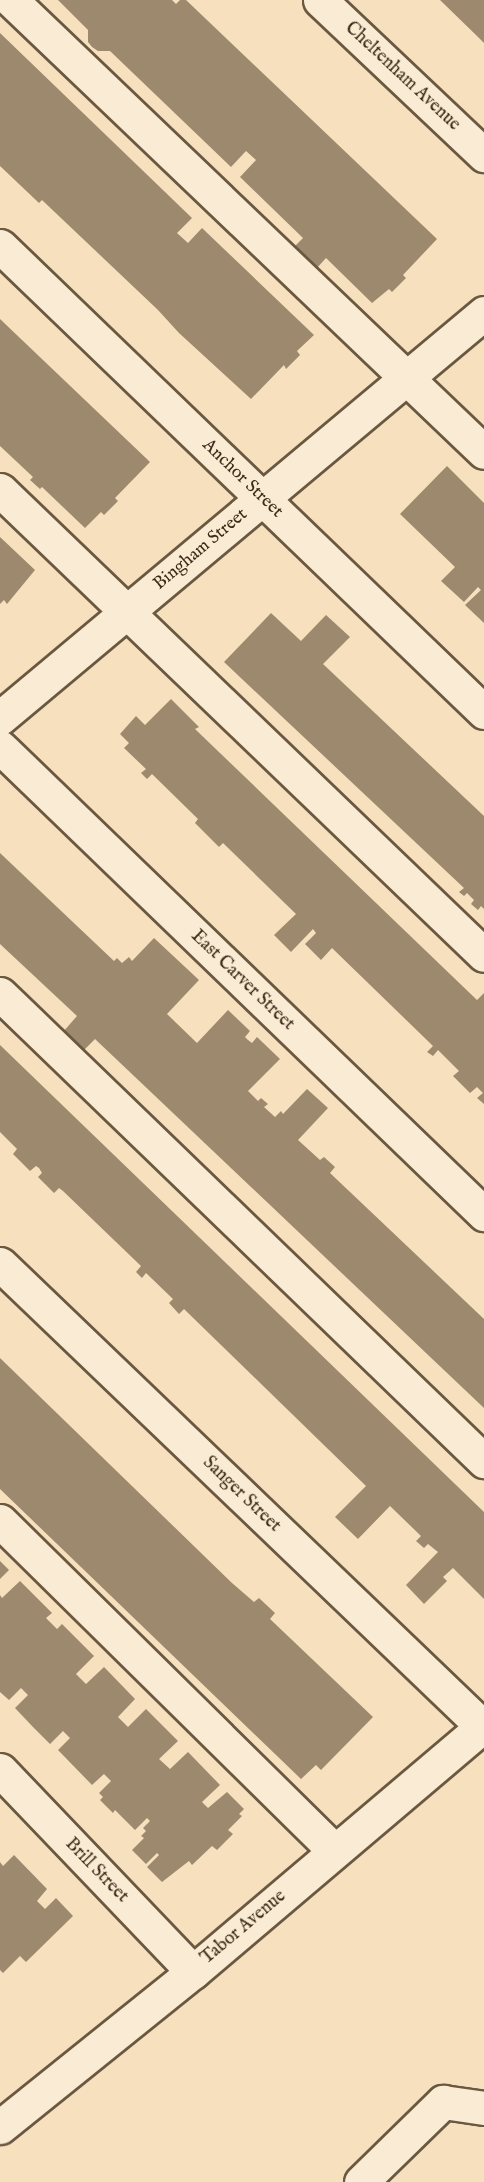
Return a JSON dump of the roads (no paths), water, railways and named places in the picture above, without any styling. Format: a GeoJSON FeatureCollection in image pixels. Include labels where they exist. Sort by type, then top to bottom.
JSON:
{"type":"FeatureCollection","features":[{"type":"Feature","properties":{"kind":"street"},"geometry":{"type":"LineString","coordinates":[[11,0],[484,452]]}},
{"type":"Feature","properties":{"kind":"street","name":"Cheltenham Avenue"},"geometry":{"type":"LineString","coordinates":[[320,0],[484,155]]}},
{"type":"Feature","properties":{"kind":"street","name":"Anchor Street"},"geometry":{"type":"LineString","coordinates":[[0,246],[484,712]]}},
{"type":"Feature","properties":{"kind":"street","name":"Bingham Street"},"geometry":{"type":"LineString","coordinates":[[0,718],[484,313]]}},
{"type":"Feature","properties":{"kind":"street"},"geometry":{"type":"LineString","coordinates":[[0,490],[484,955]]}},
{"type":"Feature","properties":{"kind":"street","name":"East Carver Street"},"geometry":{"type":"LineString","coordinates":[[0,747],[484,1214]]}},
{"type":"Feature","properties":{"kind":"street"},"geometry":{"type":"LineString","coordinates":[[0,994],[484,1461]]}},
{"type":"Feature","properties":{"kind":"street","name":"Sanger Street"},"geometry":{"type":"LineString","coordinates":[[0,1264],[483,1726]]}},
{"type":"Feature","properties":{"kind":"street"},"geometry":{"type":"LineString","coordinates":[[0,1521],[335,1851]]}},
{"type":"Feature","properties":{"kind":"street","name":"Tabor Avenue"},"geometry":{"type":"LineString","coordinates":[[0,2127],[193,1972],[483,1726]]}},
{"type":"Feature","properties":{"kind":"street","name":"Brill Street"},"geometry":{"type":"LineString","coordinates":[[0,1770],[193,1972]]}},
{"type":"Feature","properties":{"kind":"street"},"geometry":{"type":"LineString","coordinates":[[361,2182],[443,2102],[484,2108]]}}]}
